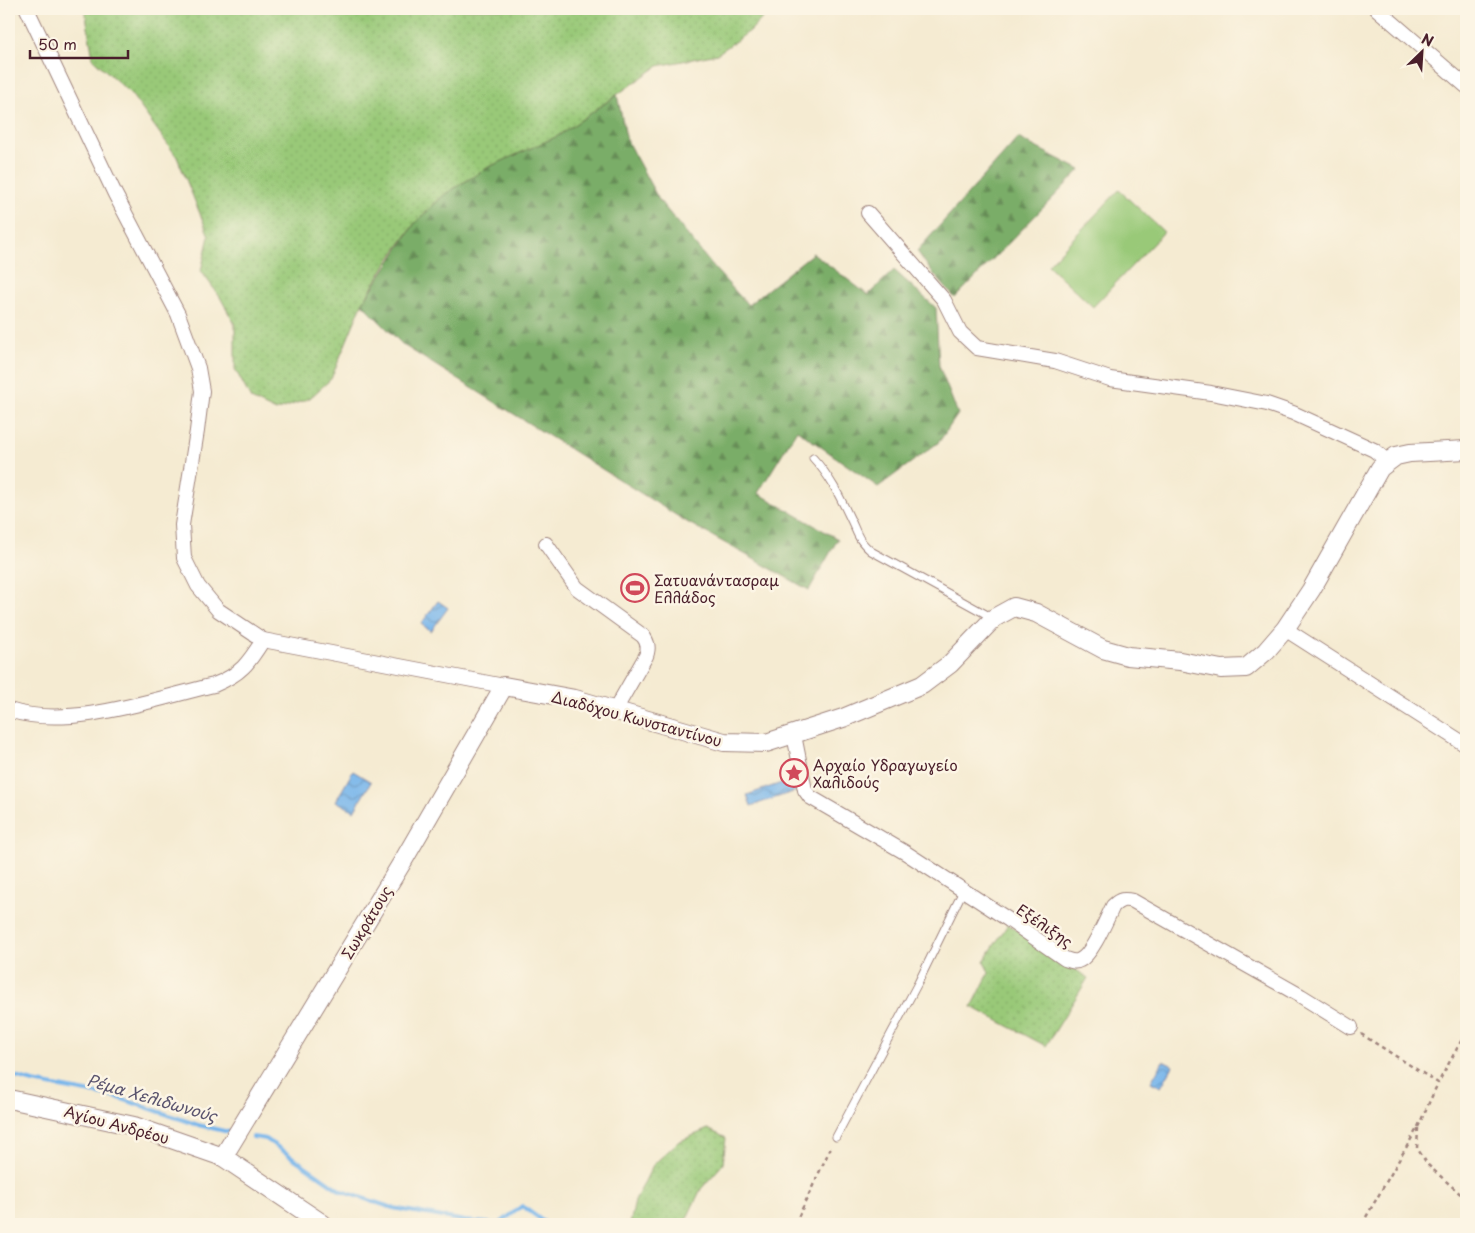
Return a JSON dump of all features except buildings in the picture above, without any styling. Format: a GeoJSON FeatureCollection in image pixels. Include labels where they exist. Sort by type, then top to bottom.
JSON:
{"type":"FeatureCollection","features":[{"type":"Feature","properties":{"kind":"street"},"geometry":{"type":"LineString","coordinates":[[27,9],[116,194],[178,314],[198,368],[202,391],[182,525],[184,558],[198,586],[218,610],[263,640],[504,686]]}},
{"type":"Feature","properties":{"kind":"street"},"geometry":{"type":"LineString","coordinates":[[1377,9],[1466,86]]}},
{"type":"Feature","properties":{"kind":"street"},"geometry":{"type":"LineString","coordinates":[[868,214],[944,300],[960,332],[977,348],[1055,361],[1110,379],[1267,404],[1293,413],[1374,450],[1387,461],[1396,456],[1410,453],[1466,450]]}},
{"type":"Feature","properties":{"kind":"street","name":"Διαδόχου Κωνσταντίνου"},"geometry":{"type":"LineString","coordinates":[[504,686],[575,698],[724,742],[766,743],[843,718],[922,686],[950,664],[994,618],[1014,607],[1036,613],[1103,649],[1128,656],[1222,669],[1246,668],[1266,651],[1285,629],[1311,590],[1380,468],[1387,461]]}},
{"type":"Feature","properties":{"kind":"street"},"geometry":{"type":"LineString","coordinates":[[546,544],[577,588],[643,636],[648,643],[646,656],[615,710]]}},
{"type":"Feature","properties":{"kind":"street"},"geometry":{"type":"LineString","coordinates":[[1285,629],[1466,745]]}},
{"type":"Feature","properties":{"kind":"street"},"geometry":{"type":"LineString","coordinates":[[9,710],[34,716],[93,713],[214,685],[231,678],[242,669],[263,640]]}},
{"type":"Feature","properties":{"kind":"street","name":"Σωκράτους"},"geometry":{"type":"LineString","coordinates":[[223,1157],[403,861],[504,686]]}},
{"type":"Feature","properties":{"kind":"street","name":"Εξέλιξης"},"geometry":{"type":"LineString","coordinates":[[794,735],[805,790],[810,797],[906,852],[1065,959],[1074,962],[1082,960],[1088,954],[1113,906],[1119,900],[1125,899],[1133,901],[1302,996],[1350,1027]]}},
{"type":"Feature","properties":{"kind":"street","name":"Αγίου Ανδρέου"},"geometry":{"type":"LineString","coordinates":[[9,1099],[134,1126],[223,1157],[322,1224]]}},
{"type":"Feature","properties":{"kind":"lane"},"geometry":{"type":"LineString","coordinates":[[814,458],[832,483],[851,519],[858,538],[863,544],[871,551],[994,618]]}},
{"type":"Feature","properties":{"kind":"lane"},"geometry":{"type":"LineString","coordinates":[[836,1137],[918,983],[964,891]]}},
{"type":"Feature","properties":{"kind":"path"},"geometry":{"type":"LineString","coordinates":[[1350,1027],[1438,1084]]}},
{"type":"Feature","properties":{"kind":"path"},"geometry":{"type":"LineString","coordinates":[[1362,1224],[1418,1127],[1438,1084],[1466,1032]]}},
{"type":"Feature","properties":{"kind":"path"},"geometry":{"type":"LineString","coordinates":[[1418,1127],[1417,1148],[1428,1166],[1466,1199]]}},
{"type":"Feature","properties":{"kind":"path"},"geometry":{"type":"LineString","coordinates":[[796,1224],[836,1137]]}},
{"type":"Feature","properties":{"kind":"green space"},"geometry":{"type":"Polygon","coordinates":[[[85,9],[771,9],[750,31],[717,54],[658,66],[558,136],[489,167],[445,194],[415,223],[388,261],[362,304],[331,379],[310,398],[276,411],[251,399],[235,369],[235,325],[220,297],[201,271],[209,236],[177,157],[131,94],[93,59],[85,9]]]}},
{"type":"Feature","properties":{"kind":"green space"},"geometry":{"type":"Polygon","coordinates":[[[617,95],[627,141],[659,200],[715,269],[748,305],[813,253],[868,295],[894,270],[936,308],[939,366],[958,414],[939,442],[878,487],[797,430],[758,493],[838,539],[809,590],[687,522],[403,345],[362,304],[415,223],[445,194],[489,167],[558,136],[617,95]]]}},
{"type":"Feature","properties":{"kind":"green space"},"geometry":{"type":"Polygon","coordinates":[[[1018,138],[1080,170],[955,298],[931,271],[917,251],[1018,138]]]}},
{"type":"Feature","properties":{"kind":"green space"},"geometry":{"type":"Polygon","coordinates":[[[1119,190],[1164,232],[1093,307],[1048,265],[1119,190]]]}},
{"type":"Feature","properties":{"kind":"green space"},"geometry":{"type":"Polygon","coordinates":[[[1008,924],[1088,978],[1046,1046],[972,1007],[989,973],[984,961],[1008,924]]]}},
{"type":"Feature","properties":{"kind":"green space"},"geometry":{"type":"Polygon","coordinates":[[[708,1129],[726,1138],[723,1164],[701,1189],[684,1224],[630,1224],[635,1201],[653,1165],[678,1142],[708,1129]]]}},
{"type":"Feature","properties":{"kind":"water"},"geometry":{"type":"Polygon","coordinates":[[[438,601],[448,608],[431,631],[421,624],[438,601]]]}},
{"type":"Feature","properties":{"kind":"water"},"geometry":{"type":"Polygon","coordinates":[[[353,771],[371,782],[354,811],[336,801],[353,771]]]}},
{"type":"Feature","properties":{"kind":"water"},"geometry":{"type":"Polygon","coordinates":[[[796,778],[799,790],[751,806],[747,795],[796,778]]]}},
{"type":"Feature","properties":{"kind":"water"},"geometry":{"type":"Polygon","coordinates":[[[1163,1061],[1173,1066],[1161,1087],[1151,1082],[1163,1061]]]}},
{"type":"Feature","properties":{"kind":"waterway","name":"Ρέμα Χελιδωνούς"},"geometry":{"type":"LineString","coordinates":[[9,1075],[33,1082],[119,1098],[198,1125],[229,1132]]}},
{"type":"Feature","properties":{"kind":"waterway","name":"Ρέμα Χελιδωνούς"},"geometry":{"type":"LineString","coordinates":[[253,1137],[266,1139],[341,1191],[393,1208],[465,1221],[499,1224],[522,1206],[547,1224]]}},
{"type":"Feature","properties":{"kind":"place","name":"Σατυανάντασραμ Ελλάδος"},"geometry":{"type":"Point","coordinates":[635,588]}},
{"type":"Feature","properties":{"kind":"place","name":"Αρχαίο Υδραγωγείο Χαλιδούς"},"geometry":{"type":"Point","coordinates":[794,773]}}]}
